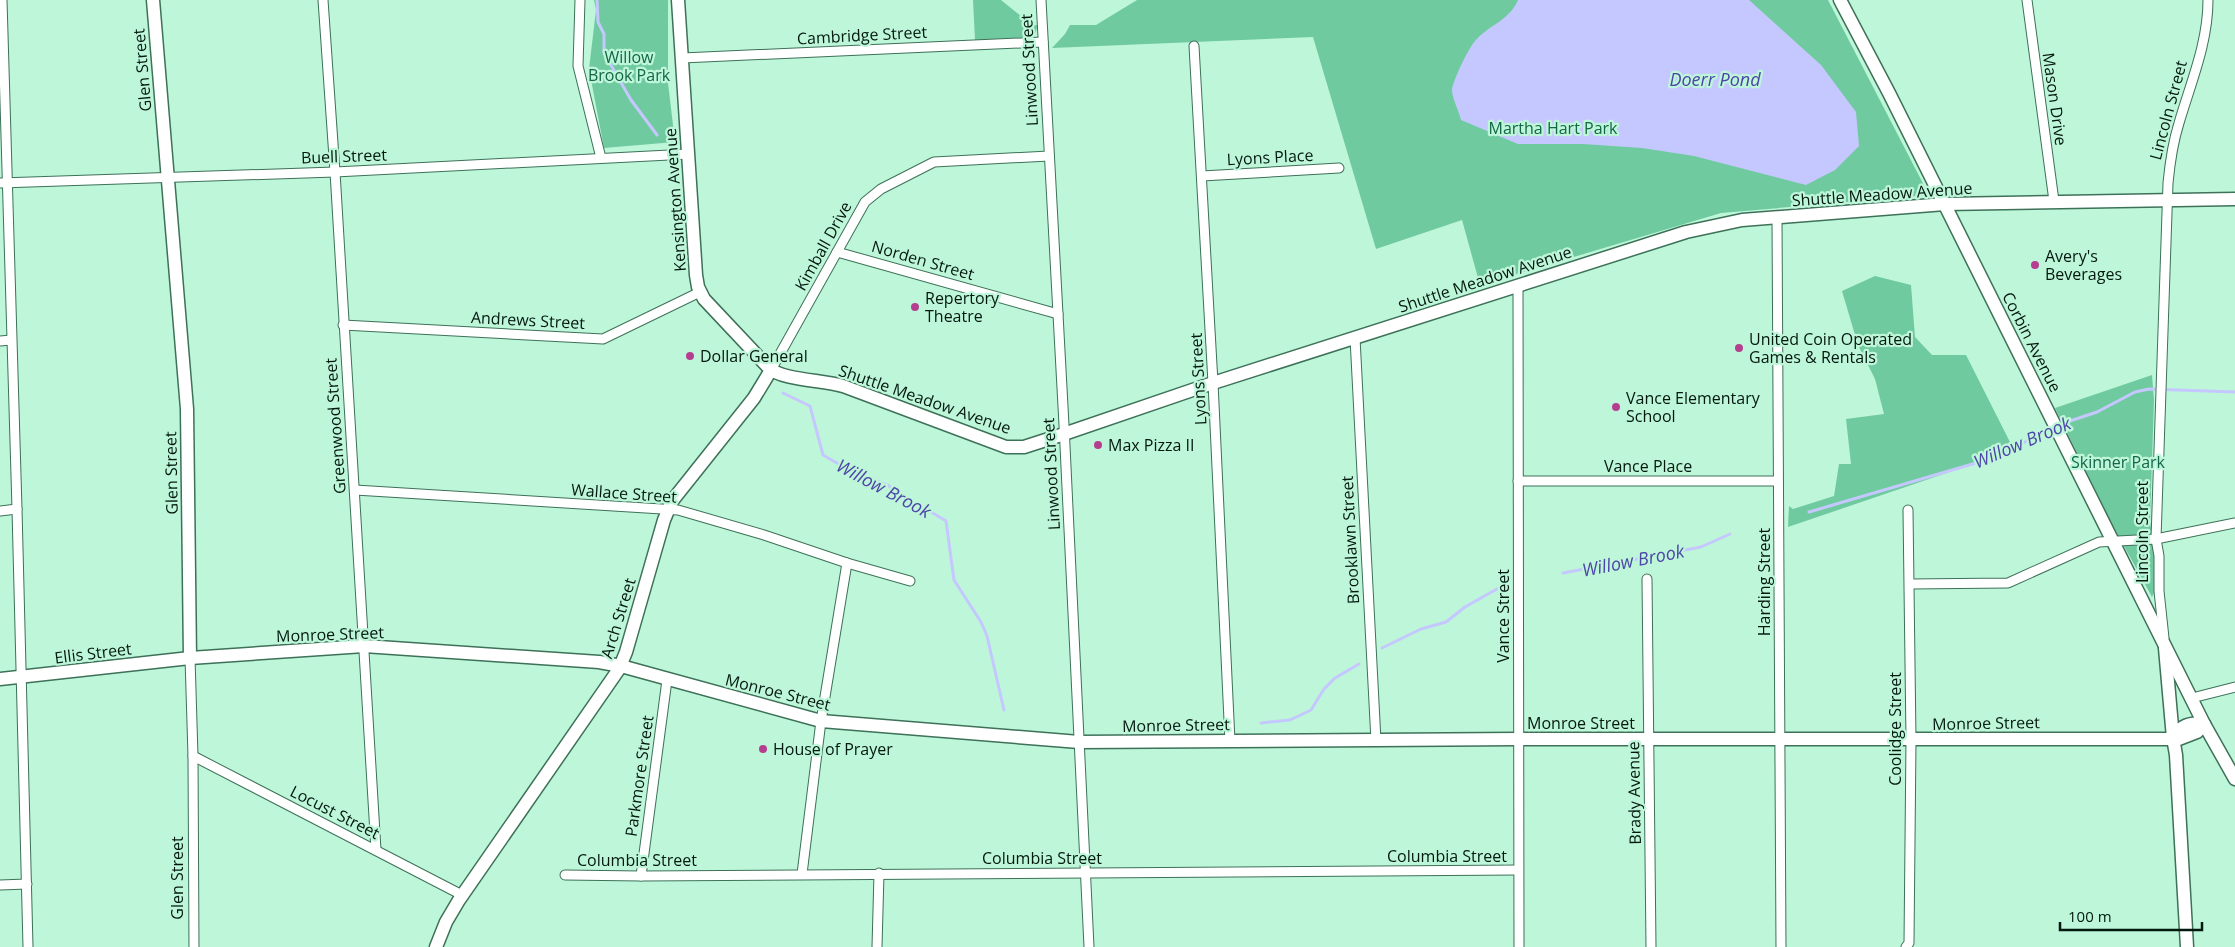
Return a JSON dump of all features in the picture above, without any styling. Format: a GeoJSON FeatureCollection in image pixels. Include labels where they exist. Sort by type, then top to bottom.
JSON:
{"type":"FeatureCollection","features":[{"type":"Feature","properties":{"kind":"street"},"geometry":{"type":"LineString","coordinates":[[2,0],[4,183],[17,509],[28,947]]}},
{"type":"Feature","properties":{"kind":"street","name":"Glen Street"},"geometry":{"type":"LineString","coordinates":[[153,0],[187,408],[194,947]]}},
{"type":"Feature","properties":{"kind":"street","name":"Greenwood Street"},"geometry":{"type":"LineString","coordinates":[[323,0],[376,850]]}},
{"type":"Feature","properties":{"kind":"street"},"geometry":{"type":"LineString","coordinates":[[580,0],[578,66],[601,158]]}},
{"type":"Feature","properties":{"kind":"street","name":"Kensington Avenue"},"geometry":{"type":"LineString","coordinates":[[678,0],[696,275],[700,292],[712,308],[771,370]]}},
{"type":"Feature","properties":{"kind":"street","name":"Linwood Street"},"geometry":{"type":"LineString","coordinates":[[1041,0],[1089,947]]}},
{"type":"Feature","properties":{"kind":"street","name":"Corbin Avenue"},"geometry":{"type":"LineString","coordinates":[[1840,0],[1945,204],[2204,724],[2235,779]]}},
{"type":"Feature","properties":{"kind":"street","name":"Mason Drive"},"geometry":{"type":"LineString","coordinates":[[2027,0],[2054,201]]}},
{"type":"Feature","properties":{"kind":"street","name":"Lincoln Street"},"geometry":{"type":"LineString","coordinates":[[2187,947],[2176,755],[2172,738],[2159,591],[2159,556],[2156,539],[2170,159],[2203,42],[2208,0]]}},
{"type":"Feature","properties":{"kind":"street","name":"Cambridge Street"},"geometry":{"type":"LineString","coordinates":[[682,58],[1043,42]]}},
{"type":"Feature","properties":{"kind":"street","name":"Lyons Street"},"geometry":{"type":"LineString","coordinates":[[1194,46],[1214,383],[1230,741]]}},
{"type":"Feature","properties":{"kind":"street","name":"Buell Street"},"geometry":{"type":"LineString","coordinates":[[4,183],[167,176],[335,172],[688,154]]}},
{"type":"Feature","properties":{"kind":"street","name":"Kimball Drive"},"geometry":{"type":"LineString","coordinates":[[771,370],[865,202],[881,190],[934,162],[1049,156]]}},
{"type":"Feature","properties":{"kind":"street","name":"Lyons Place"},"geometry":{"type":"LineString","coordinates":[[1202,176],[1339,168]]}},
{"type":"Feature","properties":{"kind":"street","name":"Shuttle Meadow Avenue"},"geometry":{"type":"LineString","coordinates":[[771,370],[784,376],[819,380],[843,386],[1006,447],[1024,447],[1214,383],[1518,285],[1686,232],[1742,220],[1945,204],[2235,199]]}},
{"type":"Feature","properties":{"kind":"street","name":"Harding Street"},"geometry":{"type":"LineString","coordinates":[[1777,218],[1781,947]]}},
{"type":"Feature","properties":{"kind":"street","name":"Norden Street"},"geometry":{"type":"LineString","coordinates":[[837,252],[1058,314]]}},
{"type":"Feature","properties":{"kind":"street","name":"Vance Street"},"geometry":{"type":"LineString","coordinates":[[1518,285],[1519,947]]}},
{"type":"Feature","properties":{"kind":"street","name":"Andrews Street"},"geometry":{"type":"LineString","coordinates":[[343,325],[603,339],[700,292]]}},
{"type":"Feature","properties":{"kind":"street","name":"Brooklawn Street"},"geometry":{"type":"LineString","coordinates":[[1354,338],[1376,741]]}},
{"type":"Feature","properties":{"kind":"street"},"geometry":{"type":"LineString","coordinates":[[0,341],[11,340]]}},
{"type":"Feature","properties":{"kind":"street","name":"Arch Street"},"geometry":{"type":"LineString","coordinates":[[436,947],[450,915],[462,895],[621,666],[668,510],[676,496],[754,398],[771,370]]}},
{"type":"Feature","properties":{"kind":"street","name":"Vance Place"},"geometry":{"type":"LineString","coordinates":[[1518,481],[1778,481]]}},
{"type":"Feature","properties":{"kind":"street","name":"Wallace Street"},"geometry":{"type":"LineString","coordinates":[[355,490],[684,512],[910,581]]}},
{"type":"Feature","properties":{"kind":"street"},"geometry":{"type":"LineString","coordinates":[[0,510],[17,509]]}},
{"type":"Feature","properties":{"kind":"street","name":"Coolidge Street"},"geometry":{"type":"LineString","coordinates":[[1906,947],[1909,944],[1911,740],[1908,510]]}},
{"type":"Feature","properties":{"kind":"street"},"geometry":{"type":"LineString","coordinates":[[1910,584],[2008,583],[2090,545],[2113,540],[2156,539],[2235,523]]}},
{"type":"Feature","properties":{"kind":"street"},"geometry":{"type":"LineString","coordinates":[[802,874],[821,722],[848,563]]}},
{"type":"Feature","properties":{"kind":"street","name":"Brady Avenue"},"geometry":{"type":"LineString","coordinates":[[1647,579],[1651,947]]}},
{"type":"Feature","properties":{"kind":"street","name":"Monroe Street"},"geometry":{"type":"LineString","coordinates":[[190,658],[364,646],[599,662],[621,666],[821,722],[1079,742],[2172,738]]}},
{"type":"Feature","properties":{"kind":"street","name":"Ellis Street"},"geometry":{"type":"LineString","coordinates":[[0,680],[190,658]]}},
{"type":"Feature","properties":{"kind":"street","name":"Parkmore Street"},"geometry":{"type":"LineString","coordinates":[[641,876],[667,680]]}},
{"type":"Feature","properties":{"kind":"street"},"geometry":{"type":"LineString","coordinates":[[2192,698],[2235,687]]}},
{"type":"Feature","properties":{"kind":"street"},"geometry":{"type":"LineString","coordinates":[[2172,738],[2186,724],[2204,724]]}},
{"type":"Feature","properties":{"kind":"street","name":"Locust Street"},"geometry":{"type":"LineString","coordinates":[[193,756],[462,895]]}},
{"type":"Feature","properties":{"kind":"street","name":"Columbia Street"},"geometry":{"type":"LineString","coordinates":[[566,874],[641,876],[1518,870]]}},
{"type":"Feature","properties":{"kind":"street"},"geometry":{"type":"LineString","coordinates":[[877,947],[879,873]]}},
{"type":"Feature","properties":{"kind":"street"},"geometry":{"type":"LineString","coordinates":[[0,885],[27,884]]}},
{"type":"Feature","properties":{"kind":"green space","name":"Willow Brook Park"},"geometry":{"type":"Polygon","coordinates":[[[594,0],[668,0],[668,83],[675,142],[604,148],[589,69],[596,10],[594,0]]]}},
{"type":"Feature","properties":{"kind":"green space"},"geometry":{"type":"Polygon","coordinates":[[[973,0],[1001,0],[1032,25],[1038,25],[1034,37],[975,40],[973,0]]]}},
{"type":"Feature","properties":{"kind":"green space","name":"Martha Hart Park"},"geometry":{"type":"Polygon","coordinates":[[[1137,0],[1828,0],[1929,195],[1721,213],[1480,285],[1462,220],[1376,249],[1313,37],[1052,48],[1065,34],[1070,25],[1096,25],[1137,0]]]}},
{"type":"Feature","properties":{"kind":"green space"},"geometry":{"type":"Polygon","coordinates":[[[1875,276],[1911,285],[1915,337],[1932,355],[1966,355],[2014,450],[1788,527],[1789,506],[1793,509],[1834,496],[1839,464],[1851,464],[1846,419],[1884,414],[1875,379],[1858,345],[1842,291],[1875,276]]]}},
{"type":"Feature","properties":{"kind":"green space","name":"Skinner Park"},"geometry":{"type":"Polygon","coordinates":[[[2152,375],[2154,400],[2150,522],[2155,553],[2154,593],[2152,597],[2113,526],[2055,408],[2152,375]]]}},
{"type":"Feature","properties":{"kind":"water","name":"Doerr Pond"},"geometry":{"type":"Polygon","coordinates":[[[1518,0],[1749,0],[1821,65],[1856,112],[1859,146],[1835,170],[1806,185],[1694,156],[1642,148],[1583,144],[1518,144],[1461,120],[1452,90],[1469,49],[1481,35],[1510,13],[1518,0]]]}},
{"type":"Feature","properties":{"kind":"waterway","name":"Willow Brook"},"geometry":{"type":"LineString","coordinates":[[597,0],[598,22],[604,34],[604,53],[631,100],[657,135]]}},
{"type":"Feature","properties":{"kind":"waterway","name":"Willow Brook"},"geometry":{"type":"LineString","coordinates":[[2058,425],[2097,412],[2135,392],[2149,389],[2235,392]]}},
{"type":"Feature","properties":{"kind":"waterway","name":"Willow Brook"},"geometry":{"type":"LineString","coordinates":[[783,393],[810,406],[823,455],[842,466],[889,486],[905,501],[926,509],[946,521],[954,580],[981,622],[987,636],[1004,710]]}},
{"type":"Feature","properties":{"kind":"waterway","name":"Willow Brook"},"geometry":{"type":"LineString","coordinates":[[1809,512],[1993,458],[2053,428]]}},
{"type":"Feature","properties":{"kind":"waterway","name":"Willow Brook"},"geometry":{"type":"LineString","coordinates":[[1563,573],[1701,547],[1730,534]]}},
{"type":"Feature","properties":{"kind":"waterway","name":"Willow Brook"},"geometry":{"type":"LineString","coordinates":[[1382,648],[1421,629],[1446,622],[1465,607],[1504,585]]}},
{"type":"Feature","properties":{"kind":"waterway","name":"Willow Brook"},"geometry":{"type":"LineString","coordinates":[[1261,723],[1290,720],[1311,710],[1324,689],[1335,678],[1359,664]]}},
{"type":"Feature","properties":{"kind":"place","name":"Avery's Beverages"},"geometry":{"type":"Point","coordinates":[2035,265]}},
{"type":"Feature","properties":{"kind":"place","name":"Repertory Theatre"},"geometry":{"type":"Point","coordinates":[915,307]}},
{"type":"Feature","properties":{"kind":"place","name":"United Coin Operated Games & Rentals"},"geometry":{"type":"Point","coordinates":[1739,348]}},
{"type":"Feature","properties":{"kind":"place","name":"Dollar General"},"geometry":{"type":"Point","coordinates":[690,356]}},
{"type":"Feature","properties":{"kind":"place","name":"Vance Elementary School"},"geometry":{"type":"Point","coordinates":[1616,407]}},
{"type":"Feature","properties":{"kind":"place","name":"Max Pizza II"},"geometry":{"type":"Point","coordinates":[1098,445]}},
{"type":"Feature","properties":{"kind":"place","name":"House of Prayer"},"geometry":{"type":"Point","coordinates":[763,749]}}]}
